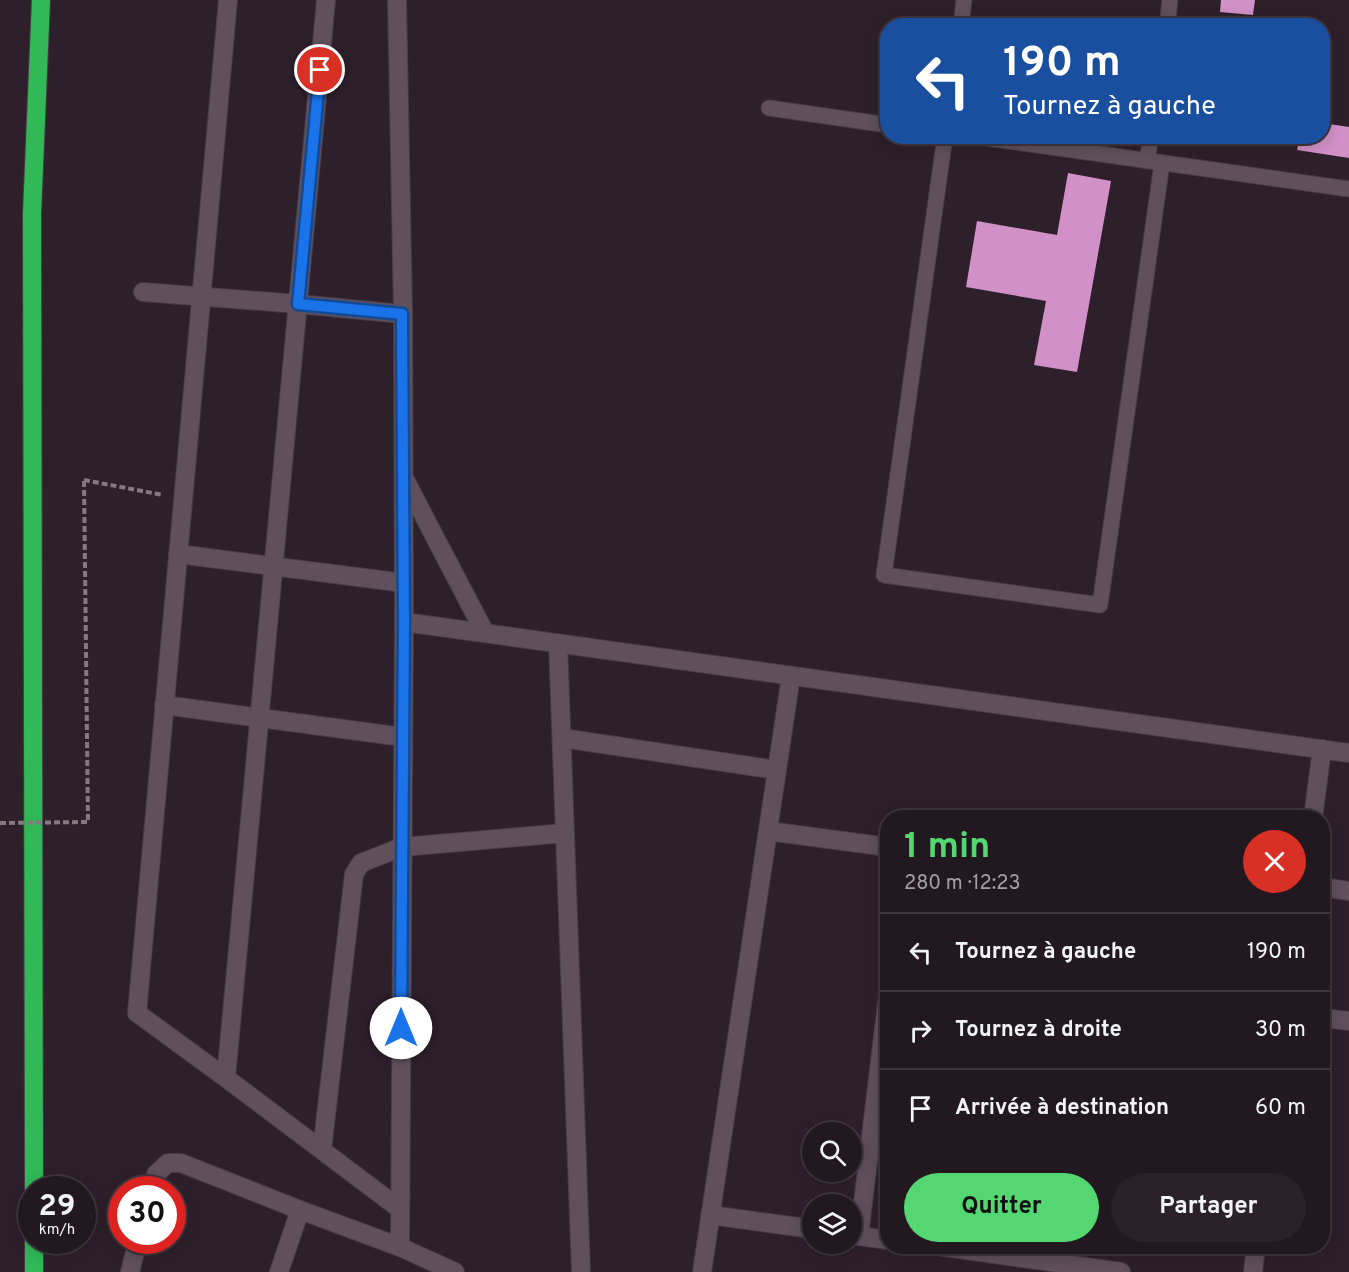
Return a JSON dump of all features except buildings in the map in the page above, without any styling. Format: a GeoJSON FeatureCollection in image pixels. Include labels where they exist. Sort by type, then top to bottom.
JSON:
{"type":"FeatureCollection","features":[{"type":"Feature","properties":{"kind":"highway"},"geometry":{"type":"LineString","coordinates":[[34,1176],[32,214],[41,0]]}},
{"type":"Feature","properties":{"kind":"highway"},"geometry":{"type":"LineString","coordinates":[[34,1254],[34,1272]]}},
{"type":"Feature","properties":{"kind":"street"},"geometry":{"type":"LineString","coordinates":[[228,0],[137,1013],[400,1209]]}},
{"type":"Feature","properties":{"kind":"street"},"geometry":{"type":"LineString","coordinates":[[226,1078],[326,0]]}},
{"type":"Feature","properties":{"kind":"street"},"geometry":{"type":"LineString","coordinates":[[397,0],[404,583],[400,1247]]}},
{"type":"Feature","properties":{"kind":"street"},"geometry":{"type":"LineString","coordinates":[[143,292],[402,314]]}},
{"type":"Feature","properties":{"kind":"street"},"geometry":{"type":"LineString","coordinates":[[403,476],[485,633]]}},
{"type":"Feature","properties":{"kind":"street"},"geometry":{"type":"LineString","coordinates":[[178,554],[404,583]]}},
{"type":"Feature","properties":{"kind":"street"},"geometry":{"type":"LineString","coordinates":[[404,622],[1349,753]]}},
{"type":"Feature","properties":{"kind":"street"},"geometry":{"type":"LineString","coordinates":[[558,643],[581,1272]]}},
{"type":"Feature","properties":{"kind":"street"},"geometry":{"type":"LineString","coordinates":[[702,1272],[791,676]]}},
{"type":"Feature","properties":{"kind":"street"},"geometry":{"type":"LineString","coordinates":[[164,705],[403,737]]}},
{"type":"Feature","properties":{"kind":"street"},"geometry":{"type":"LineString","coordinates":[[561,738],[777,770]]}},
{"type":"Feature","properties":{"kind":"street"},"geometry":{"type":"LineString","coordinates":[[1314,810],[1323,749]]}},
{"type":"Feature","properties":{"kind":"street"},"geometry":{"type":"LineString","coordinates":[[768,831],[880,847]]}},
{"type":"Feature","properties":{"kind":"street"},"geometry":{"type":"LineString","coordinates":[[322,1150],[354,873],[361,863],[402,848],[565,833]]}},
{"type":"Feature","properties":{"kind":"street"},"geometry":{"type":"LineString","coordinates":[[1330,888],[1349,891]]}},
{"type":"Feature","properties":{"kind":"street"},"geometry":{"type":"LineString","coordinates":[[1330,1019],[1349,1021]]}},
{"type":"Feature","properties":{"kind":"street"},"geometry":{"type":"LineString","coordinates":[[861,1194],[880,1053]]}},
{"type":"Feature","properties":{"kind":"street"},"geometry":{"type":"LineString","coordinates":[[156,1176],[168,1163],[181,1163],[400,1247],[431,1267],[455,1272]]}},
{"type":"Feature","properties":{"kind":"street"},"geometry":{"type":"LineString","coordinates":[[279,1272],[300,1210]]}},
{"type":"Feature","properties":{"kind":"street"},"geometry":{"type":"LineString","coordinates":[[710,1215],[802,1228]]}},
{"type":"Feature","properties":{"kind":"street"},"geometry":{"type":"LineString","coordinates":[[862,1236],[880,1239]]}},
{"type":"Feature","properties":{"kind":"street"},"geometry":{"type":"LineString","coordinates":[[130,1272],[134,1254]]}},
{"type":"Feature","properties":{"kind":"street"},"geometry":{"type":"LineString","coordinates":[[982,1254],[1121,1272]]}},
{"type":"Feature","properties":{"kind":"street"},"geometry":{"type":"LineString","coordinates":[[1253,1272],[1255,1254]]}},
{"type":"Feature","properties":{"kind":"lane"},"geometry":{"type":"LineString","coordinates":[[962,18],[964,0]]}},
{"type":"Feature","properties":{"kind":"lane"},"geometry":{"type":"LineString","coordinates":[[1168,18],[1170,0]]}},
{"type":"Feature","properties":{"kind":"lane"},"geometry":{"type":"LineString","coordinates":[[769,108],[880,124]]}},
{"type":"Feature","properties":{"kind":"lane"},"geometry":{"type":"LineString","coordinates":[[944,144],[884,575],[1100,605],[1155,162],[1152,144]]}},
{"type":"Feature","properties":{"kind":"lane"},"geometry":{"type":"LineString","coordinates":[[1028,144],[1349,189]]}},
{"type":"Feature","properties":{"kind":"path"},"geometry":{"type":"LineString","coordinates":[[0,823],[88,822],[84,480],[183,498]]}},
{"type":"Feature","properties":{"kind":"route"},"geometry":{"type":"LineString","coordinates":[[320,70],[298,304],[402,314],[404,622],[401,1028]]}}]}
